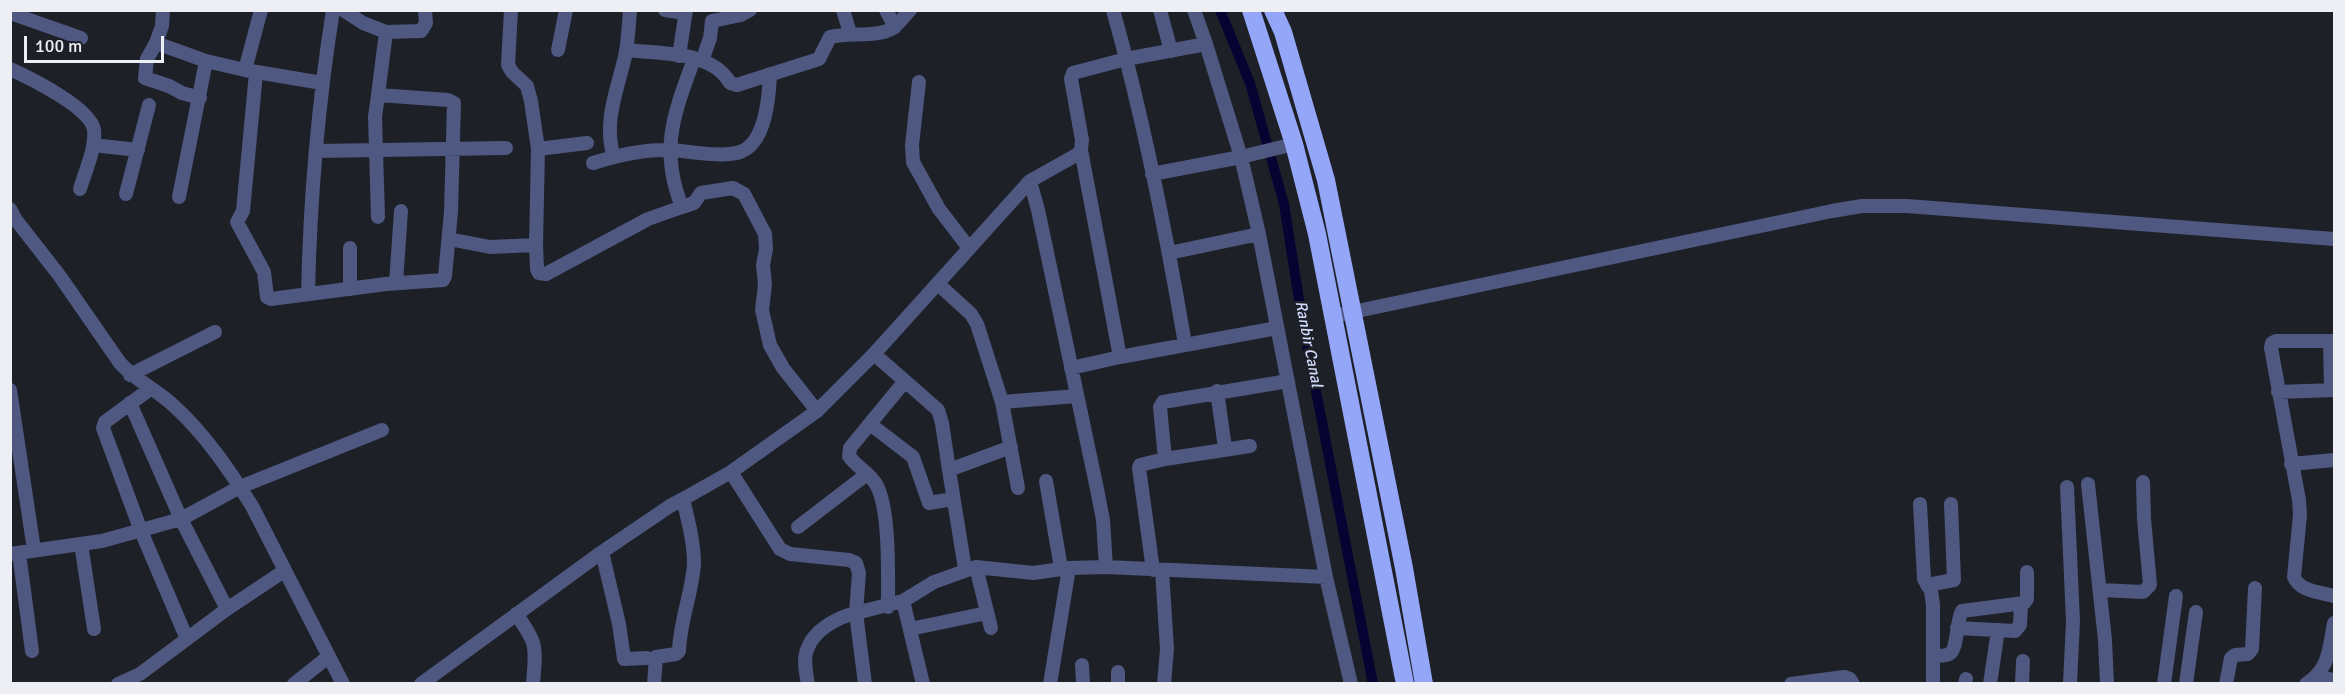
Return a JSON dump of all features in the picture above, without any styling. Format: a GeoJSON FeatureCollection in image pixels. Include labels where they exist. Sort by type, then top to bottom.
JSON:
{"type":"FeatureCollection","features":[{"type":"Feature","properties":{"kind":"highway"},"geometry":{"type":"LineString","coordinates":[[1251,10],[1287,146],[1317,234],[1405,684]]}},
{"type":"Feature","properties":{"kind":"highway"},"geometry":{"type":"LineString","coordinates":[[1273,10],[1283,32],[1326,180],[1404,568],[1424,684]]}},
{"type":"Feature","properties":{"kind":"street"},"geometry":{"type":"LineString","coordinates":[[163,10],[162,26],[147,58],[146,78],[200,98]]}},
{"type":"Feature","properties":{"kind":"street"},"geometry":{"type":"LineString","coordinates":[[261,10],[251,71],[243,211],[237,222],[265,275],[267,297],[271,299],[396,283],[443,280],[449,239],[454,103],[448,100],[378,95]]}},
{"type":"Feature","properties":{"kind":"street"},"geometry":{"type":"LineString","coordinates":[[308,294],[310,210],[322,82],[333,10]]}},
{"type":"Feature","properties":{"kind":"street"},"geometry":{"type":"LineString","coordinates":[[343,10],[372,28],[386,32],[421,31],[426,23],[426,10]]}},
{"type":"Feature","properties":{"kind":"street"},"geometry":{"type":"LineString","coordinates":[[511,10],[508,65],[529,91],[538,149],[536,245],[539,273],[546,274],[648,219],[694,203],[701,192],[733,188],[744,194],[765,234],[766,249],[763,265],[765,285],[762,310],[770,345],[787,373],[817,411]]}},
{"type":"Feature","properties":{"kind":"street"},"geometry":{"type":"LineString","coordinates":[[558,50],[566,10]]}},
{"type":"Feature","properties":{"kind":"street"},"geometry":{"type":"LineString","coordinates":[[614,157],[609,136],[610,123],[626,50],[630,10]]}},
{"type":"Feature","properties":{"kind":"street"},"geometry":{"type":"LineString","coordinates":[[665,10],[685,12],[679,56]]}},
{"type":"Feature","properties":{"kind":"street"},"geometry":{"type":"LineString","coordinates":[[682,207],[673,183],[670,150],[676,107],[710,38],[712,21],[741,15],[750,10]]}},
{"type":"Feature","properties":{"kind":"street"},"geometry":{"type":"LineString","coordinates":[[843,10],[850,33]]}},
{"type":"Feature","properties":{"kind":"street"},"geometry":{"type":"LineString","coordinates":[[886,10],[895,27]]}},
{"type":"Feature","properties":{"kind":"street"},"geometry":{"type":"LineString","coordinates":[[626,50],[698,60],[723,72],[732,84],[743,83],[819,59],[830,37],[850,33],[879,34],[895,27],[910,10]]}},
{"type":"Feature","properties":{"kind":"street"},"geometry":{"type":"LineString","coordinates":[[1113,10],[1152,174],[1185,344]]}},
{"type":"Feature","properties":{"kind":"street"},"geometry":{"type":"LineString","coordinates":[[1160,10],[1171,51]]}},
{"type":"Feature","properties":{"kind":"street"},"geometry":{"type":"LineString","coordinates":[[1194,10],[1241,157],[1259,234],[1326,578],[1351,684]]}},
{"type":"Feature","properties":{"kind":"street"},"geometry":{"type":"LineString","coordinates":[[10,13],[81,38]]}},
{"type":"Feature","properties":{"kind":"street"},"geometry":{"type":"LineString","coordinates":[[378,218],[375,117],[386,32]]}},
{"type":"Feature","properties":{"kind":"street"},"geometry":{"type":"LineString","coordinates":[[156,43],[206,60],[251,71],[322,82]]}},
{"type":"Feature","properties":{"kind":"street"},"geometry":{"type":"LineString","coordinates":[[1120,357],[1081,150],[1082,130],[1071,76],[1075,71],[1206,44]]}},
{"type":"Feature","properties":{"kind":"street"},"geometry":{"type":"LineString","coordinates":[[179,197],[206,60]]}},
{"type":"Feature","properties":{"kind":"street"},"geometry":{"type":"LineString","coordinates":[[10,69],[52,92],[83,112],[91,121],[94,129],[93,145],[80,189]]}},
{"type":"Feature","properties":{"kind":"street"},"geometry":{"type":"LineString","coordinates":[[593,163],[648,151],[732,154],[747,148],[758,135],[766,110],[770,74]]}},
{"type":"Feature","properties":{"kind":"street"},"geometry":{"type":"LineString","coordinates":[[919,82],[912,153],[916,170],[941,212],[969,248]]}},
{"type":"Feature","properties":{"kind":"street"},"geometry":{"type":"LineString","coordinates":[[126,195],[149,105]]}},
{"type":"Feature","properties":{"kind":"street"},"geometry":{"type":"LineString","coordinates":[[538,149],[587,143]]}},
{"type":"Feature","properties":{"kind":"street"},"geometry":{"type":"LineString","coordinates":[[93,145],[138,150]]}},
{"type":"Feature","properties":{"kind":"street"},"geometry":{"type":"LineString","coordinates":[[1152,174],[1287,146]]}},
{"type":"Feature","properties":{"kind":"street"},"geometry":{"type":"LineString","coordinates":[[316,151],[506,148]]}},
{"type":"Feature","properties":{"kind":"street"},"geometry":{"type":"LineString","coordinates":[[421,684],[602,552],[670,506],[731,472],[817,411],[874,354],[1030,181],[1048,169],[1073,158],[1081,150]]}},
{"type":"Feature","properties":{"kind":"street"},"geometry":{"type":"LineString","coordinates":[[1030,181],[1088,439],[1101,510],[1106,567]]}},
{"type":"Feature","properties":{"kind":"street"},"geometry":{"type":"LineString","coordinates":[[1332,316],[1832,211],[1862,207],[1929,208],[2334,240]]}},
{"type":"Feature","properties":{"kind":"street"},"geometry":{"type":"LineString","coordinates":[[10,209],[130,375],[177,408],[240,487],[252,506],[341,680]]}},
{"type":"Feature","properties":{"kind":"street"},"geometry":{"type":"LineString","coordinates":[[396,283],[401,211]]}},
{"type":"Feature","properties":{"kind":"street"},"geometry":{"type":"LineString","coordinates":[[1169,253],[1259,234]]}},
{"type":"Feature","properties":{"kind":"street"},"geometry":{"type":"LineString","coordinates":[[449,239],[490,247],[536,245]]}},
{"type":"Feature","properties":{"kind":"street"},"geometry":{"type":"LineString","coordinates":[[350,248],[350,289]]}},
{"type":"Feature","properties":{"kind":"street"},"geometry":{"type":"LineString","coordinates":[[938,284],[970,314],[977,324],[1002,402],[1018,488]]}},
{"type":"Feature","properties":{"kind":"street"},"geometry":{"type":"LineString","coordinates":[[1071,368],[1185,344],[1277,328]]}},
{"type":"Feature","properties":{"kind":"street"},"geometry":{"type":"LineString","coordinates":[[130,375],[215,332]]}},
{"type":"Feature","properties":{"kind":"street"},"geometry":{"type":"LineString","coordinates":[[2278,392],[2333,390],[2332,340],[2276,341],[2272,343],[2271,348],[2278,392],[2286,426],[2291,464],[2299,500],[2295,581],[2303,588],[2334,596]]}},
{"type":"Feature","properties":{"kind":"street"},"geometry":{"type":"LineString","coordinates":[[874,354],[938,410],[953,499],[970,568],[991,628]]}},
{"type":"Feature","properties":{"kind":"street"},"geometry":{"type":"LineString","coordinates":[[888,607],[884,514],[878,488],[867,474],[850,459],[848,452],[905,381]]}},
{"type":"Feature","properties":{"kind":"street"},"geometry":{"type":"LineString","coordinates":[[1165,459],[1161,404],[1217,391],[1288,381]]}},
{"type":"Feature","properties":{"kind":"street"},"geometry":{"type":"LineString","coordinates":[[150,388],[105,422],[103,428],[141,531],[187,639]]}},
{"type":"Feature","properties":{"kind":"street"},"geometry":{"type":"LineString","coordinates":[[10,390],[34,550]]}},
{"type":"Feature","properties":{"kind":"street"},"geometry":{"type":"LineString","coordinates":[[1217,391],[1225,448]]}},
{"type":"Feature","properties":{"kind":"street"},"geometry":{"type":"LineString","coordinates":[[1002,402],[1077,396]]}},
{"type":"Feature","properties":{"kind":"street"},"geometry":{"type":"LineString","coordinates":[[130,403],[180,519],[227,609]]}},
{"type":"Feature","properties":{"kind":"street"},"geometry":{"type":"LineString","coordinates":[[870,424],[913,457],[929,503],[953,499]]}},
{"type":"Feature","properties":{"kind":"street"},"geometry":{"type":"LineString","coordinates":[[32,651],[15,554],[81,544],[141,531],[180,519],[240,487],[382,429]]}},
{"type":"Feature","properties":{"kind":"street"},"geometry":{"type":"LineString","coordinates":[[1164,684],[1167,649],[1158,570],[1139,468],[1142,464],[1165,459],[1225,448],[1250,446]]}},
{"type":"Feature","properties":{"kind":"street"},"geometry":{"type":"LineString","coordinates":[[949,470],[1011,447]]}},
{"type":"Feature","properties":{"kind":"street"},"geometry":{"type":"LineString","coordinates":[[2291,464],[2334,460]]}},
{"type":"Feature","properties":{"kind":"street"},"geometry":{"type":"LineString","coordinates":[[731,472],[780,549],[790,554],[849,560],[858,566],[856,614],[865,684]]}},
{"type":"Feature","properties":{"kind":"street"},"geometry":{"type":"LineString","coordinates":[[798,527],[867,474]]}},
{"type":"Feature","properties":{"kind":"street"},"geometry":{"type":"LineString","coordinates":[[1046,481],[1065,568],[1050,684]]}},
{"type":"Feature","properties":{"kind":"street"},"geometry":{"type":"LineString","coordinates":[[2100,590],[2143,592],[2150,585],[2143,482]]}},
{"type":"Feature","properties":{"kind":"street"},"geometry":{"type":"LineString","coordinates":[[2088,484],[2105,640],[2107,684]]}},
{"type":"Feature","properties":{"kind":"street"},"geometry":{"type":"LineString","coordinates":[[2067,487],[2073,621],[2070,684]]}},
{"type":"Feature","properties":{"kind":"street"},"geometry":{"type":"LineString","coordinates":[[654,684],[656,657],[676,654],[679,651],[691,583],[694,563],[693,546],[683,500]]}},
{"type":"Feature","properties":{"kind":"street"},"geometry":{"type":"LineString","coordinates":[[1920,504],[1923,574],[1926,585],[1931,591],[1933,605],[1933,684]]}},
{"type":"Feature","properties":{"kind":"street"},"geometry":{"type":"LineString","coordinates":[[1926,585],[1954,580],[1951,504]]}},
{"type":"Feature","properties":{"kind":"street"},"geometry":{"type":"LineString","coordinates":[[81,544],[94,629]]}},
{"type":"Feature","properties":{"kind":"street"},"geometry":{"type":"LineString","coordinates":[[602,552],[619,624],[624,659],[647,658]]}},
{"type":"Feature","properties":{"kind":"street"},"geometry":{"type":"LineString","coordinates":[[808,684],[806,656],[810,642],[837,619],[903,602],[934,582],[970,568],[1025,573],[1065,568],[1106,567],[1326,578]]}},
{"type":"Feature","properties":{"kind":"street"},"geometry":{"type":"LineString","coordinates":[[118,684],[142,679],[187,639],[284,571]]}},
{"type":"Feature","properties":{"kind":"street"},"geometry":{"type":"LineString","coordinates":[[1934,656],[1951,654],[1959,617],[1965,610],[2021,604],[2027,599],[2027,572]]}},
{"type":"Feature","properties":{"kind":"street"},"geometry":{"type":"LineString","coordinates":[[2226,684],[2230,657],[2248,654],[2252,650],[2254,588]]}},
{"type":"Feature","properties":{"kind":"street"},"geometry":{"type":"LineString","coordinates":[[2164,684],[2176,596]]}},
{"type":"Feature","properties":{"kind":"street"},"geometry":{"type":"LineString","coordinates":[[903,602],[923,684]]}},
{"type":"Feature","properties":{"kind":"street"},"geometry":{"type":"LineString","coordinates":[[1957,628],[2017,630],[2020,625],[2021,604]]}},
{"type":"Feature","properties":{"kind":"street"},"geometry":{"type":"LineString","coordinates":[[2186,684],[2196,612]]}},
{"type":"Feature","properties":{"kind":"street"},"geometry":{"type":"LineString","coordinates":[[910,629],[987,613]]}},
{"type":"Feature","properties":{"kind":"street"},"geometry":{"type":"LineString","coordinates":[[516,614],[531,634],[535,646],[533,684]]}},
{"type":"Feature","properties":{"kind":"street"},"geometry":{"type":"LineString","coordinates":[[2311,680],[2325,663],[2334,623]]}},
{"type":"Feature","properties":{"kind":"street"},"geometry":{"type":"LineString","coordinates":[[1990,684],[1998,630]]}},
{"type":"Feature","properties":{"kind":"street"},"geometry":{"type":"LineString","coordinates":[[294,684],[328,657]]}},
{"type":"Feature","properties":{"kind":"street"},"geometry":{"type":"LineString","coordinates":[[2022,684],[2023,661]]}},
{"type":"Feature","properties":{"kind":"street"},"geometry":{"type":"LineString","coordinates":[[1082,665],[1083,684]]}},
{"type":"Feature","properties":{"kind":"street"},"geometry":{"type":"LineString","coordinates":[[1791,684],[1844,676],[1853,684]]}},
{"type":"Feature","properties":{"kind":"street"},"geometry":{"type":"LineString","coordinates":[[2311,680],[2334,680]]}},
{"type":"Feature","properties":{"kind":"waterway","name":"Ranbir Canal"},"geometry":{"type":"LineString","coordinates":[[1220,10],[1250,83],[1284,204],[1302,319],[1373,684]]}}]}
